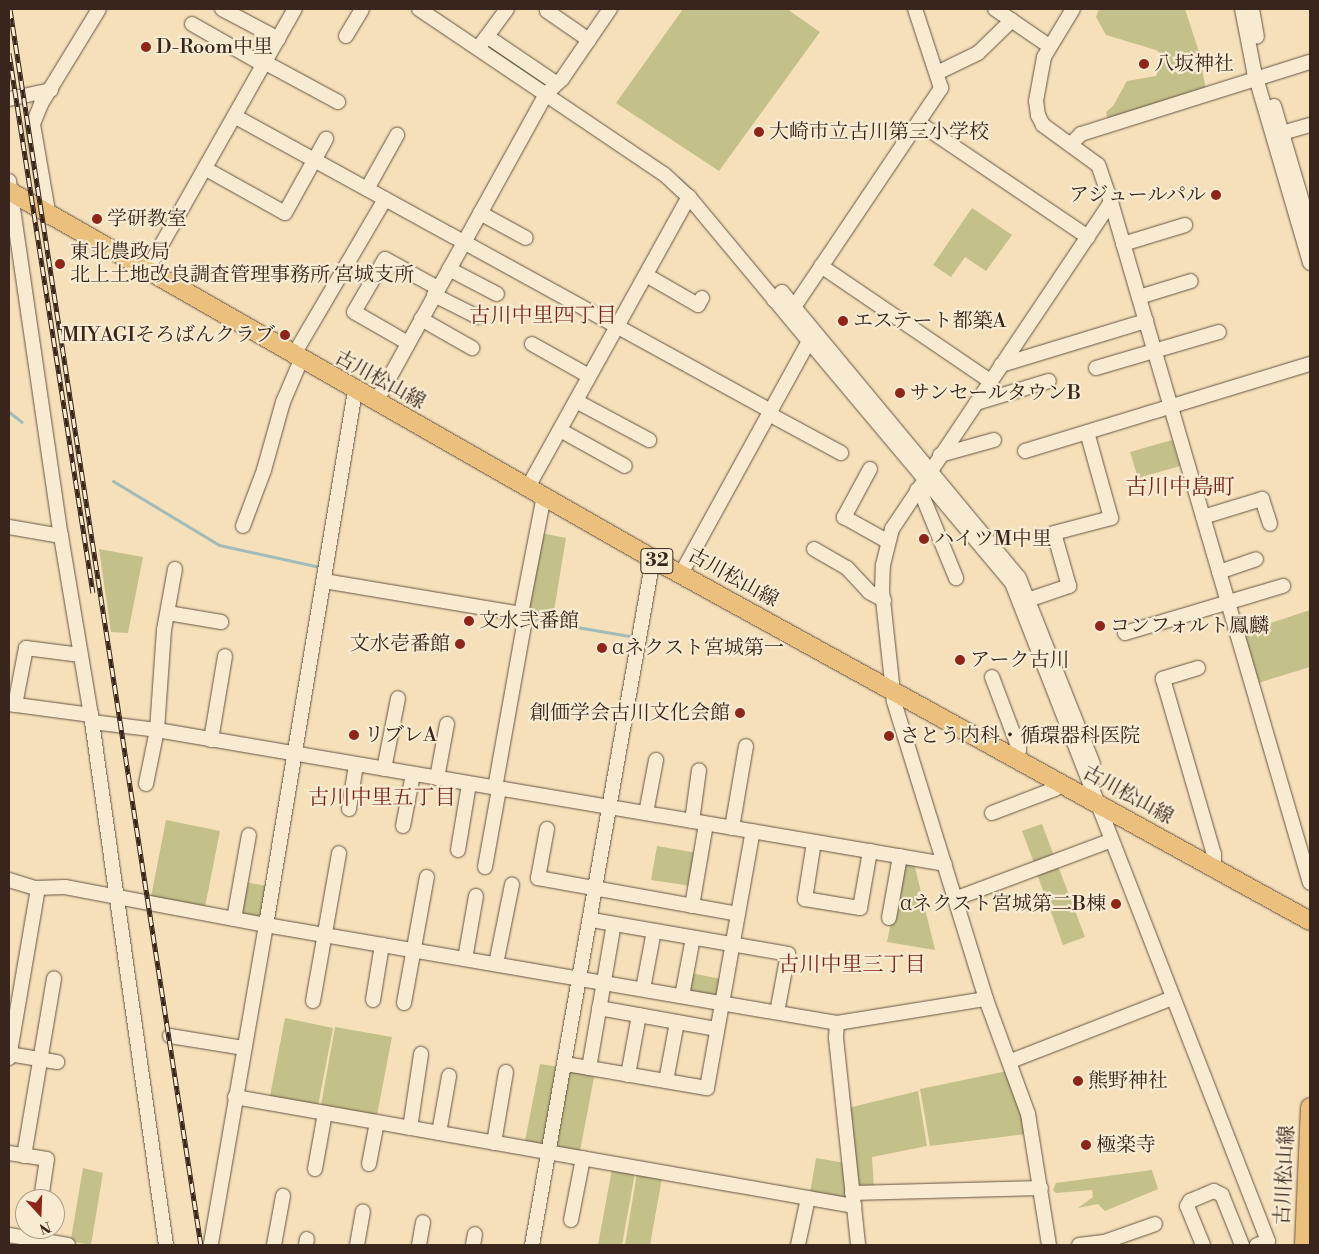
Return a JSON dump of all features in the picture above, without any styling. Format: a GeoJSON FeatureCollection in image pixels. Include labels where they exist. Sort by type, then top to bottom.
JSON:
{"type":"FeatureCollection","features":[{"type":"Feature","properties":{"kind":"main road","name":"古川松山線"},"geometry":{"type":"LineString","coordinates":[[9,188],[49,217],[297,358],[895,693],[1104,805],[1310,922]]}},
{"type":"Feature","properties":{"kind":"main road","name":"古川松山線"},"geometry":{"type":"LineString","coordinates":[[1304,1245],[1310,1107]]}},
{"type":"Feature","properties":{"kind":"street"},"geometry":{"type":"LineString","coordinates":[[49,217],[33,124],[99,9]]}},
{"type":"Feature","properties":{"kind":"street"},"geometry":{"type":"LineString","coordinates":[[222,9],[279,40]]}},
{"type":"Feature","properties":{"kind":"street"},"geometry":{"type":"LineString","coordinates":[[146,272],[296,9]]}},
{"type":"Feature","properties":{"kind":"street"},"geometry":{"type":"LineString","coordinates":[[346,36],[362,9]]}},
{"type":"Feature","properties":{"kind":"street"},"geometry":{"type":"LineString","coordinates":[[419,9],[439,14],[483,42],[550,89],[664,174],[689,197],[777,297],[809,341],[925,478],[948,500],[1025,601],[1164,960],[1268,1241],[1258,1245]]}},
{"type":"Feature","properties":{"kind":"street"},"geometry":{"type":"LineString","coordinates":[[483,42],[506,9]]}},
{"type":"Feature","properties":{"kind":"street"},"geometry":{"type":"LineString","coordinates":[[376,402],[550,89],[589,40],[610,9]]}},
{"type":"Feature","properties":{"kind":"street"},"geometry":{"type":"LineString","coordinates":[[794,307],[941,88],[915,9]]}},
{"type":"Feature","properties":{"kind":"street"},"geometry":{"type":"LineString","coordinates":[[994,9],[1049,46]]}},
{"type":"Feature","properties":{"kind":"street"},"geometry":{"type":"LineString","coordinates":[[1073,9],[1044,57],[1036,101],[1038,115],[1044,125],[1098,165],[1111,202],[1310,883]]}},
{"type":"Feature","properties":{"kind":"street"},"geometry":{"type":"LineString","coordinates":[[1242,9],[1310,263]]}},
{"type":"Feature","properties":{"kind":"street"},"geometry":{"type":"LineString","coordinates":[[1252,9],[1260,76],[1282,133],[1310,228]]}},
{"type":"Feature","properties":{"kind":"street"},"geometry":{"type":"LineString","coordinates":[[547,11],[589,40]]}},
{"type":"Feature","properties":{"kind":"street"},"geometry":{"type":"LineString","coordinates":[[937,72],[978,53],[1012,20]]}},
{"type":"Feature","properties":{"kind":"street"},"geometry":{"type":"LineString","coordinates":[[192,24],[338,102]]}},
{"type":"Feature","properties":{"kind":"street"},"geometry":{"type":"LineString","coordinates":[[1070,144],[1081,134],[1260,76],[1310,62]]}},
{"type":"Feature","properties":{"kind":"street"},"geometry":{"type":"LineString","coordinates":[[9,99],[51,90]]}},
{"type":"Feature","properties":{"kind":"street"},"geometry":{"type":"LineString","coordinates":[[236,117],[841,453]]}},
{"type":"Feature","properties":{"kind":"street"},"geometry":{"type":"LineString","coordinates":[[919,123],[1088,238]]}},
{"type":"Feature","properties":{"kind":"street"},"geometry":{"type":"LineString","coordinates":[[1282,133],[1310,125]]}},
{"type":"Feature","properties":{"kind":"street"},"geometry":{"type":"LineString","coordinates":[[367,190],[398,135]]}},
{"type":"Feature","properties":{"kind":"street"},"geometry":{"type":"LineString","coordinates":[[206,169],[285,213],[326,139]]}},
{"type":"Feature","properties":{"kind":"street"},"geometry":{"type":"LineString","coordinates":[[9,188],[61,536],[92,718],[115,896],[166,1245]]}},
{"type":"Feature","properties":{"kind":"street"},"geometry":{"type":"LineString","coordinates":[[528,487],[689,197]]}},
{"type":"Feature","properties":{"kind":"street"},"geometry":{"type":"LineString","coordinates":[[243,526],[264,470],[297,358],[385,200]]}},
{"type":"Feature","properties":{"kind":"street"},"geometry":{"type":"LineString","coordinates":[[1049,1245],[1028,1114],[1011,1061],[986,999],[957,898],[894,701],[895,693],[884,600],[883,565],[887,541],[925,478],[1111,202]]}},
{"type":"Feature","properties":{"kind":"street"},"geometry":{"type":"LineString","coordinates":[[480,213],[526,238]]}},
{"type":"Feature","properties":{"kind":"street"},"geometry":{"type":"LineString","coordinates":[[1123,244],[1185,225]]}},
{"type":"Feature","properties":{"kind":"street"},"geometry":{"type":"LineString","coordinates":[[408,343],[354,312],[385,259],[478,317]]}},
{"type":"Feature","properties":{"kind":"street"},"geometry":{"type":"LineString","coordinates":[[821,266],[990,381]]}},
{"type":"Feature","properties":{"kind":"street"},"geometry":{"type":"LineString","coordinates":[[449,269],[497,294]]}},
{"type":"Feature","properties":{"kind":"street"},"geometry":{"type":"LineString","coordinates":[[646,275],[698,305],[702,298]]}},
{"type":"Feature","properties":{"kind":"street"},"geometry":{"type":"LineString","coordinates":[[1139,297],[1191,281]]}},
{"type":"Feature","properties":{"kind":"street"},"geometry":{"type":"LineString","coordinates":[[777,297],[782,292],[925,478],[922,495],[956,578]]}},
{"type":"Feature","properties":{"kind":"street"},"geometry":{"type":"LineString","coordinates":[[421,319],[472,348]]}},
{"type":"Feature","properties":{"kind":"street"},"geometry":{"type":"LineString","coordinates":[[1001,365],[1146,321]]}},
{"type":"Feature","properties":{"kind":"street"},"geometry":{"type":"LineString","coordinates":[[1096,368],[1219,332]]}},
{"type":"Feature","properties":{"kind":"street"},"geometry":{"type":"LineString","coordinates":[[681,574],[809,341]]}},
{"type":"Feature","properties":{"kind":"street"},"geometry":{"type":"LineString","coordinates":[[532,344],[590,376]]}},
{"type":"Feature","properties":{"kind":"street"},"geometry":{"type":"LineString","coordinates":[[1025,450],[1310,364]]}},
{"type":"Feature","properties":{"kind":"street"},"geometry":{"type":"LineString","coordinates":[[976,403],[1048,381]]}},
{"type":"Feature","properties":{"kind":"street"},"geometry":{"type":"LineString","coordinates":[[211,1245],[355,390]]}},
{"type":"Feature","properties":{"kind":"street"},"geometry":{"type":"LineString","coordinates":[[576,401],[649,440]]}},
{"type":"Feature","properties":{"kind":"street"},"geometry":{"type":"LineString","coordinates":[[560,430],[625,466]]}},
{"type":"Feature","properties":{"kind":"street"},"geometry":{"type":"LineString","coordinates":[[1025,601],[1069,586],[1054,534],[1111,518],[1087,432]]}},
{"type":"Feature","properties":{"kind":"street"},"geometry":{"type":"LineString","coordinates":[[940,455],[994,440]]}},
{"type":"Feature","properties":{"kind":"street"},"geometry":{"type":"LineString","coordinates":[[870,469],[844,517],[887,541]]}},
{"type":"Feature","properties":{"kind":"street"},"geometry":{"type":"LineString","coordinates":[[485,867],[524,626],[521,614],[544,496]]}},
{"type":"Feature","properties":{"kind":"street"},"geometry":{"type":"LineString","coordinates":[[1203,517],[1262,499],[1270,524]]}},
{"type":"Feature","properties":{"kind":"street"},"geometry":{"type":"LineString","coordinates":[[9,527],[61,536]]}},
{"type":"Feature","properties":{"kind":"street"},"geometry":{"type":"LineString","coordinates":[[814,549],[847,568],[869,592],[884,600]]}},
{"type":"Feature","properties":{"kind":"street"},"geometry":{"type":"LineString","coordinates":[[532,1245],[582,978],[654,558]]}},
{"type":"Feature","properties":{"kind":"street"},"geometry":{"type":"LineString","coordinates":[[1219,572],[1256,560]]}},
{"type":"Feature","properties":{"kind":"street"},"geometry":{"type":"LineString","coordinates":[[146,784],[156,730],[164,630],[175,569]]}},
{"type":"Feature","properties":{"kind":"street"},"geometry":{"type":"LineString","coordinates":[[324,581],[521,614]]}},
{"type":"Feature","properties":{"kind":"street"},"geometry":{"type":"LineString","coordinates":[[1126,633],[1283,586]]}},
{"type":"Feature","properties":{"kind":"street"},"geometry":{"type":"LineString","coordinates":[[168,613],[221,622]]}},
{"type":"Feature","properties":{"kind":"street"},"geometry":{"type":"LineString","coordinates":[[81,654],[26,648],[12,704],[356,765],[945,864]]}},
{"type":"Feature","properties":{"kind":"street"},"geometry":{"type":"LineString","coordinates":[[211,740],[225,656]]}},
{"type":"Feature","properties":{"kind":"street"},"geometry":{"type":"LineString","coordinates":[[1198,668],[1163,679],[1214,854],[1214,868]]}},
{"type":"Feature","properties":{"kind":"street"},"geometry":{"type":"LineString","coordinates":[[992,677],[1019,749],[1018,759]]}},
{"type":"Feature","properties":{"kind":"street"},"geometry":{"type":"LineString","coordinates":[[384,769],[398,698]]}},
{"type":"Feature","properties":{"kind":"street"},"geometry":{"type":"LineString","coordinates":[[437,778],[447,724]]}},
{"type":"Feature","properties":{"kind":"street"},"geometry":{"type":"LineString","coordinates":[[732,828],[746,746]]}},
{"type":"Feature","properties":{"kind":"street"},"geometry":{"type":"LineString","coordinates":[[646,814],[656,760]]}},
{"type":"Feature","properties":{"kind":"street"},"geometry":{"type":"LineString","coordinates":[[349,809],[356,765]]}},
{"type":"Feature","properties":{"kind":"street"},"geometry":{"type":"LineString","coordinates":[[692,906],[699,822],[699,770]]}},
{"type":"Feature","properties":{"kind":"street"},"geometry":{"type":"LineString","coordinates":[[403,826],[413,774]]}},
{"type":"Feature","properties":{"kind":"street"},"geometry":{"type":"LineString","coordinates":[[992,813],[1055,789],[1060,781]]}},
{"type":"Feature","properties":{"kind":"street"},"geometry":{"type":"LineString","coordinates":[[458,850],[469,784]]}},
{"type":"Feature","properties":{"kind":"street"},"geometry":{"type":"LineString","coordinates":[[1104,805],[1112,840],[1124,859]]}},
{"type":"Feature","properties":{"kind":"street"},"geometry":{"type":"LineString","coordinates":[[547,829],[538,878],[738,914]]}},
{"type":"Feature","properties":{"kind":"street"},"geometry":{"type":"LineString","coordinates":[[566,1064],[706,1088],[753,831]]}},
{"type":"Feature","properties":{"kind":"street"},"geometry":{"type":"LineString","coordinates":[[234,919],[249,835]]}},
{"type":"Feature","properties":{"kind":"street"},"geometry":{"type":"LineString","coordinates":[[957,898],[1112,840]]}},
{"type":"Feature","properties":{"kind":"street"},"geometry":{"type":"LineString","coordinates":[[814,842],[805,899],[860,908],[870,851]]}},
{"type":"Feature","properties":{"kind":"street"},"geometry":{"type":"LineString","coordinates":[[313,1001],[339,853]]}},
{"type":"Feature","properties":{"kind":"street"},"geometry":{"type":"LineString","coordinates":[[889,918],[900,856]]}},
{"type":"Feature","properties":{"kind":"street"},"geometry":{"type":"LineString","coordinates":[[404,1003],[426,877]]}},
{"type":"Feature","properties":{"kind":"street"},"geometry":{"type":"LineString","coordinates":[[9,880],[38,888],[65,887],[266,925],[837,1022],[986,999]]}},
{"type":"Feature","properties":{"kind":"street"},"geometry":{"type":"LineString","coordinates":[[496,964],[512,885]]}},
{"type":"Feature","properties":{"kind":"street"},"geometry":{"type":"LineString","coordinates":[[38,888],[9,1055],[57,1062]]}},
{"type":"Feature","properties":{"kind":"street"},"geometry":{"type":"LineString","coordinates":[[465,958],[476,896]]}},
{"type":"Feature","properties":{"kind":"street"},"geometry":{"type":"LineString","coordinates":[[592,920],[788,954],[777,1012]]}},
{"type":"Feature","properties":{"kind":"street"},"geometry":{"type":"LineString","coordinates":[[589,1068],[614,924]]}},
{"type":"Feature","properties":{"kind":"street"},"geometry":{"type":"LineString","coordinates":[[643,989],[654,931]]}},
{"type":"Feature","properties":{"kind":"street"},"geometry":{"type":"LineString","coordinates":[[682,996],[693,938]]}},
{"type":"Feature","properties":{"kind":"street"},"geometry":{"type":"LineString","coordinates":[[373,1000],[382,944]]}},
{"type":"Feature","properties":{"kind":"street"},"geometry":{"type":"LineString","coordinates":[[1164,960],[1173,998],[1185,1016],[1232,1123]]}},
{"type":"Feature","properties":{"kind":"street"},"geometry":{"type":"LineString","coordinates":[[24,1156],[54,979]]}},
{"type":"Feature","properties":{"kind":"street"},"geometry":{"type":"LineString","coordinates":[[1011,1061],[1173,998]]}},
{"type":"Feature","properties":{"kind":"street"},"geometry":{"type":"LineString","coordinates":[[599,1008],[717,1029]]}},
{"type":"Feature","properties":{"kind":"street"},"geometry":{"type":"LineString","coordinates":[[628,1075],[639,1015]]}},
{"type":"Feature","properties":{"kind":"street"},"geometry":{"type":"LineString","coordinates":[[666,1081],[677,1022]]}},
{"type":"Feature","properties":{"kind":"street"},"geometry":{"type":"LineString","coordinates":[[837,1022],[858,1245]]}},
{"type":"Feature","properties":{"kind":"street"},"geometry":{"type":"LineString","coordinates":[[170,1036],[243,1048]]}},
{"type":"Feature","properties":{"kind":"street"},"geometry":{"type":"LineString","coordinates":[[410,1128],[421,1054]]}},
{"type":"Feature","properties":{"kind":"street"},"geometry":{"type":"LineString","coordinates":[[494,1143],[506,1072]]}},
{"type":"Feature","properties":{"kind":"street"},"geometry":{"type":"LineString","coordinates":[[439,1133],[449,1076]]}},
{"type":"Feature","properties":{"kind":"street"},"geometry":{"type":"LineString","coordinates":[[235,1097],[808,1198],[853,1200],[1041,1188]]}},
{"type":"Feature","properties":{"kind":"street"},"geometry":{"type":"LineString","coordinates":[[315,1169],[325,1113]]}},
{"type":"Feature","properties":{"kind":"street"},"geometry":{"type":"LineString","coordinates":[[369,1164],[377,1122]]}},
{"type":"Feature","properties":{"kind":"street"},"geometry":{"type":"LineString","coordinates":[[9,1153],[47,1160],[43,1189]]}},
{"type":"Feature","properties":{"kind":"street"},"geometry":{"type":"LineString","coordinates":[[571,1220],[582,1158]]}},
{"type":"Feature","properties":{"kind":"street"},"geometry":{"type":"LineString","coordinates":[[1203,1245],[1187,1206],[1190,1201],[1214,1191],[1222,1195],[1242,1245]]}},
{"type":"Feature","properties":{"kind":"street"},"geometry":{"type":"LineString","coordinates":[[274,1245],[283,1196]]}},
{"type":"Feature","properties":{"kind":"street"},"geometry":{"type":"LineString","coordinates":[[798,1245],[808,1198]]}},
{"type":"Feature","properties":{"kind":"street"},"geometry":{"type":"LineString","coordinates":[[357,1245],[363,1212]]}},
{"type":"Feature","properties":{"kind":"street"},"geometry":{"type":"LineString","coordinates":[[418,1245],[422,1222]]}},
{"type":"Feature","properties":{"kind":"street"},"geometry":{"type":"LineString","coordinates":[[1079,1245],[1104,1242],[1156,1224]]}},
{"type":"Feature","properties":{"kind":"street"},"geometry":{"type":"LineString","coordinates":[[50,1239],[68,1245]]}},
{"type":"Feature","properties":{"kind":"shaded area"},"geometry":{"type":"Polygon","coordinates":[[[683,9],[787,9],[820,32],[719,171],[616,103],[683,9]]]}},
{"type":"Feature","properties":{"kind":"shaded area"},"geometry":{"type":"Polygon","coordinates":[[[1099,9],[1185,9],[1199,52],[1206,91],[1111,121],[1107,117],[1106,112],[1113,106],[1127,81],[1156,76],[1162,61],[1162,55],[1156,50],[1106,35],[1096,17],[1099,9]]]}},
{"type":"Feature","properties":{"kind":"shaded area"},"geometry":{"type":"Polygon","coordinates":[[[972,208],[1012,235],[986,271],[965,257],[951,277],[933,265],[972,208]]]}},
{"type":"Feature","properties":{"kind":"shaded area"},"geometry":{"type":"Polygon","coordinates":[[[1172,440],[1180,466],[1138,478],[1130,452],[1172,440]]]}},
{"type":"Feature","properties":{"kind":"shaded area"},"geometry":{"type":"Polygon","coordinates":[[[541,533],[566,538],[553,617],[534,614],[526,609],[541,533]]]}},
{"type":"Feature","properties":{"kind":"shaded area"},"geometry":{"type":"Polygon","coordinates":[[[99,549],[143,557],[128,633],[111,632],[99,549]]]}},
{"type":"Feature","properties":{"kind":"shaded area"},"geometry":{"type":"Polygon","coordinates":[[[1310,610],[1310,667],[1255,684],[1240,633],[1310,610]]]}},
{"type":"Feature","properties":{"kind":"shaded area"},"geometry":{"type":"Polygon","coordinates":[[[166,820],[220,831],[205,907],[151,897],[166,820]]]}},
{"type":"Feature","properties":{"kind":"shaded area"},"geometry":{"type":"Polygon","coordinates":[[[1042,824],[1054,856],[1034,863],[1022,831],[1042,824]]]}},
{"type":"Feature","properties":{"kind":"shaded area"},"geometry":{"type":"Polygon","coordinates":[[[657,846],[697,853],[691,886],[651,880],[657,846]]]}},
{"type":"Feature","properties":{"kind":"shaded area"},"geometry":{"type":"Polygon","coordinates":[[[903,862],[914,863],[935,950],[887,942],[903,862]]]}},
{"type":"Feature","properties":{"kind":"shaded area"},"geometry":{"type":"Polygon","coordinates":[[[1058,866],[1085,937],[1063,945],[1037,874],[1058,866]]]}},
{"type":"Feature","properties":{"kind":"shaded area"},"geometry":{"type":"Polygon","coordinates":[[[244,882],[268,886],[264,912],[257,917],[238,914],[244,882]]]}},
{"type":"Feature","properties":{"kind":"shaded area"},"geometry":{"type":"Polygon","coordinates":[[[691,973],[721,979],[718,996],[688,991],[691,973]]]}},
{"type":"Feature","properties":{"kind":"shaded area"},"geometry":{"type":"Polygon","coordinates":[[[285,1018],[333,1028],[318,1106],[270,1096],[285,1018]]]}},
{"type":"Feature","properties":{"kind":"shaded area"},"geometry":{"type":"Polygon","coordinates":[[[335,1027],[392,1037],[377,1115],[321,1105],[335,1027]]]}},
{"type":"Feature","properties":{"kind":"shaded area"},"geometry":{"type":"Polygon","coordinates":[[[540,1064],[560,1067],[546,1145],[525,1141],[540,1064]]]}},
{"type":"Feature","properties":{"kind":"shaded area"},"geometry":{"type":"Polygon","coordinates":[[[569,1068],[595,1072],[580,1151],[554,1146],[569,1068]]]}},
{"type":"Feature","properties":{"kind":"shaded area"},"geometry":{"type":"Polygon","coordinates":[[[1007,1071],[1027,1134],[930,1146],[920,1089],[1007,1071]]]}},
{"type":"Feature","properties":{"kind":"shaded area"},"geometry":{"type":"Polygon","coordinates":[[[918,1091],[927,1146],[872,1157],[874,1188],[854,1189],[848,1108],[918,1091]]]}},
{"type":"Feature","properties":{"kind":"shaded area"},"geometry":{"type":"Polygon","coordinates":[[[816,1158],[845,1163],[848,1200],[810,1193],[816,1158]]]}},
{"type":"Feature","properties":{"kind":"shaded area"},"geometry":{"type":"Polygon","coordinates":[[[83,1168],[103,1173],[91,1245],[75,1242],[71,1239],[83,1168]]]}},
{"type":"Feature","properties":{"kind":"shaded area"},"geometry":{"type":"Polygon","coordinates":[[[612,1169],[635,1173],[622,1245],[598,1245],[612,1169]]]}},
{"type":"Feature","properties":{"kind":"shaded area"},"geometry":{"type":"Polygon","coordinates":[[[1152,1170],[1158,1189],[1105,1211],[1098,1204],[1078,1208],[1093,1197],[1092,1190],[1056,1193],[1053,1190],[1056,1183],[1152,1170]]]}},
{"type":"Feature","properties":{"kind":"shaded area"},"geometry":{"type":"Polygon","coordinates":[[[637,1173],[662,1178],[650,1245],[625,1245],[637,1173]]]}},
{"type":"Feature","properties":{"kind":"waterway"},"geometry":{"type":"LineString","coordinates":[[678,178],[690,189]]}},
{"type":"Feature","properties":{"kind":"waterway"},"geometry":{"type":"LineString","coordinates":[[9,412],[22,422]]}},
{"type":"Feature","properties":{"kind":"waterway"},"geometry":{"type":"LineString","coordinates":[[113,481],[219,545],[320,567]]}},
{"type":"Feature","properties":{"kind":"waterway"},"geometry":{"type":"LineString","coordinates":[[536,620],[634,637]]}},
{"type":"Feature","properties":{"kind":"railway"},"geometry":{"type":"LineString","coordinates":[[10,9],[201,1245]]}},
{"type":"Feature","properties":{"kind":"railway"},"geometry":{"type":"LineString","coordinates":[[9,53],[93,593]]}},
{"type":"Feature","properties":{"kind":"place","name":"D-Room中里"},"geometry":{"type":"Point","coordinates":[146,47]}},
{"type":"Feature","properties":{"kind":"place","name":"八坂神社"},"geometry":{"type":"Point","coordinates":[1144,64]}},
{"type":"Feature","properties":{"kind":"place","name":"大崎市立古川第三小学校"},"geometry":{"type":"Point","coordinates":[759,132]}},
{"type":"Feature","properties":{"kind":"place","name":"アジュールパル"},"geometry":{"type":"Point","coordinates":[1216,195]}},
{"type":"Feature","properties":{"kind":"place","name":"学研教室"},"geometry":{"type":"Point","coordinates":[97,219]}},
{"type":"Feature","properties":{"kind":"place","name":"東北農政局 北上土地改良調査管理事務所 宮城支所"},"geometry":{"type":"Point","coordinates":[60,264]}},
{"type":"Feature","properties":{"kind":"place","name":"エステート都築A"},"geometry":{"type":"Point","coordinates":[843,321]}},
{"type":"Feature","properties":{"kind":"place","name":"MIYAGIそろばんクラブ"},"geometry":{"type":"Point","coordinates":[285,335]}},
{"type":"Feature","properties":{"kind":"place","name":"サンセールタウンB"},"geometry":{"type":"Point","coordinates":[900,393]}},
{"type":"Feature","properties":{"kind":"place","name":"ハイツM中里"},"geometry":{"type":"Point","coordinates":[924,539]}},
{"type":"Feature","properties":{"kind":"place","name":"文水弐番館"},"geometry":{"type":"Point","coordinates":[469,621]}},
{"type":"Feature","properties":{"kind":"place","name":"コンフォルト鳳麟"},"geometry":{"type":"Point","coordinates":[1100,626]}},
{"type":"Feature","properties":{"kind":"place","name":"文水壱番館"},"geometry":{"type":"Point","coordinates":[460,644]}},
{"type":"Feature","properties":{"kind":"place","name":"αネクスト宮城第一"},"geometry":{"type":"Point","coordinates":[602,648]}},
{"type":"Feature","properties":{"kind":"place","name":"アーク古川"},"geometry":{"type":"Point","coordinates":[960,660]}},
{"type":"Feature","properties":{"kind":"place","name":"創価学会古川文化会館"},"geometry":{"type":"Point","coordinates":[740,713]}},
{"type":"Feature","properties":{"kind":"place","name":"リブレA"},"geometry":{"type":"Point","coordinates":[354,735]}},
{"type":"Feature","properties":{"kind":"place","name":"さとう内科・循環器科医院"},"geometry":{"type":"Point","coordinates":[889,736]}},
{"type":"Feature","properties":{"kind":"place","name":"αネクスト宮城第二B棟"},"geometry":{"type":"Point","coordinates":[1116,904]}},
{"type":"Feature","properties":{"kind":"place","name":"熊野神社"},"geometry":{"type":"Point","coordinates":[1078,1081]}},
{"type":"Feature","properties":{"kind":"place","name":"極楽寺"},"geometry":{"type":"Point","coordinates":[1086,1145]}},
{"type":"Feature","properties":{"kind":"district","name":"古川中里四丁目"},"geometry":{"type":"Point","coordinates":[543,316]}},
{"type":"Feature","properties":{"kind":"district","name":"古川中島町"},"geometry":{"type":"Point","coordinates":[1180,488]}},
{"type":"Feature","properties":{"kind":"district","name":"古川中里五丁目"},"geometry":{"type":"Point","coordinates":[382,798]}},
{"type":"Feature","properties":{"kind":"district","name":"古川中里三丁目"},"geometry":{"type":"Point","coordinates":[852,965]}}]}
